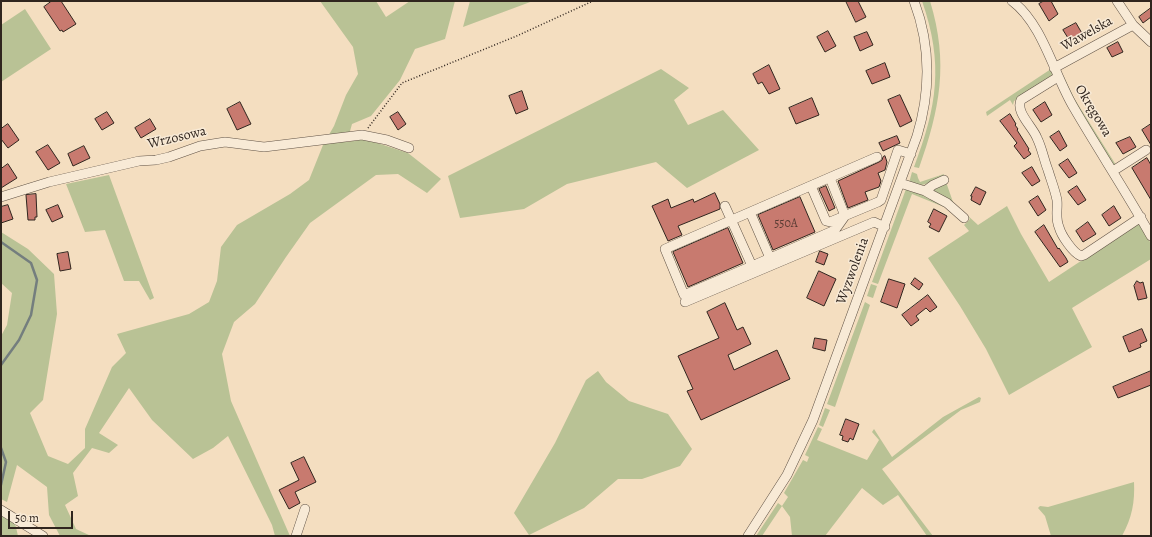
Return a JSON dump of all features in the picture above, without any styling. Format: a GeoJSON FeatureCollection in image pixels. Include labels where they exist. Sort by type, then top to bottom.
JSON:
{"type":"FeatureCollection","features":[{"type":"Feature","properties":{"kind":"street","name":"Wyzwolenia"},"geometry":{"type":"LineString","coordinates":[[748,536],[787,475],[807,434],[831,374],[911,154],[925,106],[928,77],[925,39],[914,1]]}},
{"type":"Feature","properties":{"kind":"street","name":"Okręgowa"},"geometry":{"type":"LineString","coordinates":[[1012,1],[1032,22],[1074,109],[1113,171],[1151,236]]}},
{"type":"Feature","properties":{"kind":"street"},"geometry":{"type":"LineString","coordinates":[[1117,1],[1133,25],[1151,42]]}},
{"type":"Feature","properties":{"kind":"street","name":"Wawelska"},"geometry":{"type":"LineString","coordinates":[[1054,68],[1133,25]]}},
{"type":"Feature","properties":{"kind":"street"},"geometry":{"type":"LineString","coordinates":[[1058,78],[1021,100],[1019,106],[1039,143],[1055,194],[1058,208],[1057,220],[1062,233],[1075,252],[1081,256],[1141,218]]}},
{"type":"Feature","properties":{"kind":"street","name":"Wrzosowa"},"geometry":{"type":"LineString","coordinates":[[1,197],[48,182],[139,161],[156,160],[200,146],[225,142],[264,147],[362,135],[387,140],[409,148]]}},
{"type":"Feature","properties":{"kind":"street"},"geometry":{"type":"LineString","coordinates":[[811,186],[826,221],[830,222],[874,205],[881,200],[898,150],[911,154]]}},
{"type":"Feature","properties":{"kind":"street"},"geometry":{"type":"LineString","coordinates":[[1113,171],[1146,150]]}},
{"type":"Feature","properties":{"kind":"street"},"geometry":{"type":"LineString","coordinates":[[845,216],[835,230],[684,295],[664,249],[877,157]]}},
{"type":"Feature","properties":{"kind":"street"},"geometry":{"type":"LineString","coordinates":[[830,178],[845,216]]}},
{"type":"Feature","properties":{"kind":"street"},"geometry":{"type":"LineString","coordinates":[[925,190],[933,184],[944,180]]}},
{"type":"Feature","properties":{"kind":"street"},"geometry":{"type":"LineString","coordinates":[[900,183],[925,190],[947,203],[964,218]]}},
{"type":"Feature","properties":{"kind":"street"},"geometry":{"type":"LineString","coordinates":[[725,206],[752,266]]}},
{"type":"Feature","properties":{"kind":"street"},"geometry":{"type":"LineString","coordinates":[[866,208],[874,222],[884,227]]}},
{"type":"Feature","properties":{"kind":"street"},"geometry":{"type":"LineString","coordinates":[[750,212],[770,258]]}},
{"type":"Feature","properties":{"kind":"street"},"geometry":{"type":"LineString","coordinates":[[685,302],[874,222]]}},
{"type":"Feature","properties":{"kind":"street"},"geometry":{"type":"LineString","coordinates":[[296,536],[305,509]]}},
{"type":"Feature","properties":{"kind":"street"},"geometry":{"type":"LineString","coordinates":[[1,510],[26,524],[42,536]]}},
{"type":"Feature","properties":{"kind":"path"},"geometry":{"type":"LineString","coordinates":[[362,135],[402,83],[519,35],[593,1]]}},
{"type":"Feature","properties":{"kind":"green space"},"geometry":{"type":"Polygon","coordinates":[[[320,1],[376,1],[386,17],[410,1],[455,1],[445,39],[415,49],[400,80],[371,116],[352,124],[347,142],[365,139],[408,153],[441,179],[427,193],[398,174],[376,175],[310,223],[255,304],[234,322],[222,354],[231,401],[290,536],[275,536],[272,525],[228,436],[213,448],[193,459],[152,420],[129,388],[99,433],[118,445],[109,453],[92,448],[73,473],[78,496],[65,505],[76,529],[91,536],[60,536],[49,515],[47,487],[17,465],[7,502],[1,499],[1,336],[7,325],[12,293],[1,283],[1,232],[28,249],[54,274],[57,314],[43,400],[30,413],[48,456],[68,464],[85,448],[85,429],[112,367],[126,353],[117,334],[189,314],[209,302],[217,281],[221,247],[237,225],[290,194],[309,180],[323,145],[334,126],[346,95],[358,74],[353,47],[320,1]]]}},
{"type":"Feature","properties":{"kind":"green space"},"geometry":{"type":"Polygon","coordinates":[[[470,1],[533,1],[463,27],[470,1]]]}},
{"type":"Feature","properties":{"kind":"green space"},"geometry":{"type":"Polygon","coordinates":[[[922,1],[930,1],[936,24],[939,45],[940,86],[932,126],[919,168],[914,167],[928,124],[935,85],[933,45],[929,24],[922,1]]]}},
{"type":"Feature","properties":{"kind":"green space"},"geometry":{"type":"Polygon","coordinates":[[[25,9],[51,49],[1,82],[1,25],[25,9]]]}},
{"type":"Feature","properties":{"kind":"green space"},"geometry":{"type":"Polygon","coordinates":[[[661,69],[689,88],[674,100],[688,125],[723,110],[759,150],[687,188],[656,162],[567,184],[524,209],[460,218],[448,176],[661,69]]]}},
{"type":"Feature","properties":{"kind":"green space"},"geometry":{"type":"Polygon","coordinates":[[[1051,69],[1053,74],[1052,77],[1014,101],[1013,105],[1010,100],[987,116],[986,112],[1051,69]]]}},
{"type":"Feature","properties":{"kind":"green space"},"geometry":{"type":"Polygon","coordinates":[[[1064,77],[1074,98],[1116,165],[1114,165],[1081,114],[1062,79],[1064,77]]]}},
{"type":"Feature","properties":{"kind":"green space"},"geometry":{"type":"Polygon","coordinates":[[[912,172],[917,174],[920,182],[944,174],[945,178],[922,185],[909,183],[912,172]]]}},
{"type":"Feature","properties":{"kind":"green space"},"geometry":{"type":"Polygon","coordinates":[[[109,175],[154,298],[150,300],[139,281],[124,281],[105,230],[85,232],[66,184],[109,175]]]}},
{"type":"Feature","properties":{"kind":"green space"},"geometry":{"type":"Polygon","coordinates":[[[946,182],[953,202],[978,225],[1007,206],[1021,234],[1049,282],[1137,224],[1141,224],[1151,244],[1151,259],[1072,308],[1092,347],[1009,395],[986,349],[928,258],[969,231],[964,225],[970,219],[954,205],[934,192],[934,189],[946,182]]]}},
{"type":"Feature","properties":{"kind":"green space"},"geometry":{"type":"Polygon","coordinates":[[[906,189],[910,189],[945,205],[949,209],[912,194],[878,284],[872,282],[906,189]]]}},
{"type":"Feature","properties":{"kind":"green space"},"geometry":{"type":"Polygon","coordinates":[[[871,284],[877,286],[873,298],[867,296],[871,284]]]}},
{"type":"Feature","properties":{"kind":"green space"},"geometry":{"type":"Polygon","coordinates":[[[865,302],[870,305],[835,407],[827,404],[865,302]]]}},
{"type":"Feature","properties":{"kind":"green space"},"geometry":{"type":"Polygon","coordinates":[[[598,371],[606,382],[629,401],[668,414],[692,449],[680,466],[642,479],[618,479],[584,508],[529,535],[514,513],[555,443],[586,380],[598,371]]]}},
{"type":"Feature","properties":{"kind":"green space"},"geometry":{"type":"Polygon","coordinates":[[[979,397],[981,398],[980,402],[961,410],[882,469],[933,536],[927,536],[898,495],[883,505],[862,488],[825,536],[792,536],[790,517],[782,506],[788,497],[784,493],[803,460],[807,462],[809,457],[805,455],[818,427],[822,429],[817,440],[867,460],[879,440],[872,432],[874,429],[892,457],[943,417],[979,397]]]}},
{"type":"Feature","properties":{"kind":"green space"},"geometry":{"type":"Polygon","coordinates":[[[825,408],[830,410],[823,427],[819,425],[825,408]]]}},
{"type":"Feature","properties":{"kind":"green space"},"geometry":{"type":"Polygon","coordinates":[[[1134,482],[1132,510],[1122,536],[1051,536],[1045,516],[1038,508],[1040,506],[1048,507],[1134,482]]]}},
{"type":"Feature","properties":{"kind":"green space"},"geometry":{"type":"Polygon","coordinates":[[[778,503],[782,506],[762,536],[756,536],[778,503]]]}},
{"type":"Feature","properties":{"kind":"green space"},"geometry":{"type":"Polygon","coordinates":[[[1,515],[15,523],[18,536],[1,536],[1,515]]]}},
{"type":"Feature","properties":{"kind":"building"},"geometry":{"type":"Polygon","coordinates":[[[52,1],[61,1],[76,24],[63,32],[62,30],[60,31],[44,7],[52,1]]]}},
{"type":"Feature","properties":{"kind":"building"},"geometry":{"type":"Polygon","coordinates":[[[846,1],[858,1],[866,17],[856,22],[846,1]]]}},
{"type":"Feature","properties":{"kind":"building"},"geometry":{"type":"Polygon","coordinates":[[[1044,1],[1051,1],[1058,14],[1049,21],[1039,4],[1044,1]]]}},
{"type":"Feature","properties":{"kind":"building"},"geometry":{"type":"Polygon","coordinates":[[[1151,8],[1151,17],[1143,23],[1139,17],[1151,8]]]}},
{"type":"Feature","properties":{"kind":"building"},"geometry":{"type":"Polygon","coordinates":[[[1076,23],[1083,35],[1072,41],[1063,30],[1076,23]]]}},
{"type":"Feature","properties":{"kind":"building"},"geometry":{"type":"Polygon","coordinates":[[[828,31],[836,46],[825,52],[817,37],[828,31]]]}},
{"type":"Feature","properties":{"kind":"building"},"geometry":{"type":"Polygon","coordinates":[[[867,32],[873,45],[860,51],[854,37],[867,32]]]}},
{"type":"Feature","properties":{"kind":"building"},"geometry":{"type":"Polygon","coordinates":[[[1118,42],[1123,52],[1112,57],[1107,48],[1118,42]]]}},
{"type":"Feature","properties":{"kind":"building"},"geometry":{"type":"Polygon","coordinates":[[[885,63],[890,77],[872,84],[866,71],[885,63]]]}},
{"type":"Feature","properties":{"kind":"building"},"geometry":{"type":"Polygon","coordinates":[[[769,65],[780,89],[769,94],[762,82],[758,84],[753,74],[769,65]]]}},
{"type":"Feature","properties":{"kind":"building"},"geometry":{"type":"Polygon","coordinates":[[[522,91],[528,109],[516,114],[509,96],[522,91]]]}},
{"type":"Feature","properties":{"kind":"building"},"geometry":{"type":"Polygon","coordinates":[[[900,95],[912,121],[900,127],[888,100],[900,95]]]}},
{"type":"Feature","properties":{"kind":"building"},"geometry":{"type":"Polygon","coordinates":[[[812,98],[819,115],[796,124],[789,108],[812,98]]]}},
{"type":"Feature","properties":{"kind":"building"},"geometry":{"type":"Polygon","coordinates":[[[240,102],[251,124],[237,130],[227,109],[240,102]]]}},
{"type":"Feature","properties":{"kind":"building"},"geometry":{"type":"Polygon","coordinates":[[[1045,102],[1052,115],[1041,122],[1033,110],[1045,102]]]}},
{"type":"Feature","properties":{"kind":"building"},"geometry":{"type":"Polygon","coordinates":[[[107,112],[114,123],[102,130],[95,119],[107,112]]]}},
{"type":"Feature","properties":{"kind":"building"},"geometry":{"type":"Polygon","coordinates":[[[398,112],[406,124],[398,130],[390,117],[398,112]]]}},
{"type":"Feature","properties":{"kind":"building"},"geometry":{"type":"Polygon","coordinates":[[[1010,114],[1016,124],[1017,130],[1031,154],[1024,159],[1014,146],[1017,143],[1000,121],[1010,114]]]}},
{"type":"Feature","properties":{"kind":"building"},"geometry":{"type":"Polygon","coordinates":[[[150,119],[156,129],[141,138],[135,128],[150,119]]]}},
{"type":"Feature","properties":{"kind":"building"},"geometry":{"type":"Polygon","coordinates":[[[8,124],[19,140],[8,148],[1,139],[1,129],[8,124]]]}},
{"type":"Feature","properties":{"kind":"building"},"geometry":{"type":"Polygon","coordinates":[[[1151,124],[1151,145],[1142,130],[1151,124]]]}},
{"type":"Feature","properties":{"kind":"building"},"geometry":{"type":"Polygon","coordinates":[[[1059,131],[1067,146],[1060,151],[1050,137],[1059,131]]]}},
{"type":"Feature","properties":{"kind":"building"},"geometry":{"type":"Polygon","coordinates":[[[897,136],[900,143],[883,151],[879,143],[897,136]]]}},
{"type":"Feature","properties":{"kind":"building"},"geometry":{"type":"Polygon","coordinates":[[[1130,137],[1136,147],[1123,154],[1116,143],[1130,137]]]}},
{"type":"Feature","properties":{"kind":"building"},"geometry":{"type":"Polygon","coordinates":[[[48,145],[60,163],[48,170],[36,152],[48,145]]]}},
{"type":"Feature","properties":{"kind":"building"},"geometry":{"type":"Polygon","coordinates":[[[84,146],[90,158],[73,166],[68,154],[84,146]]]}},
{"type":"Feature","properties":{"kind":"building"},"geometry":{"type":"Polygon","coordinates":[[[885,156],[887,162],[885,170],[878,173],[881,181],[879,187],[865,192],[868,200],[848,208],[838,181],[879,162],[885,156]]]}},
{"type":"Feature","properties":{"kind":"building"},"geometry":{"type":"Polygon","coordinates":[[[1147,158],[1151,165],[1151,200],[1132,168],[1147,158]]]}},
{"type":"Feature","properties":{"kind":"building"},"geometry":{"type":"Polygon","coordinates":[[[1068,159],[1077,173],[1069,178],[1059,165],[1068,159]]]}},
{"type":"Feature","properties":{"kind":"building"},"geometry":{"type":"Polygon","coordinates":[[[8,164],[17,178],[1,188],[1,169],[8,164]]]}},
{"type":"Feature","properties":{"kind":"building"},"geometry":{"type":"Polygon","coordinates":[[[1032,167],[1040,181],[1032,186],[1022,173],[1032,167]]]}},
{"type":"Feature","properties":{"kind":"building"},"geometry":{"type":"Polygon","coordinates":[[[826,186],[835,208],[829,211],[819,189],[826,186]]]}},
{"type":"Feature","properties":{"kind":"building"},"geometry":{"type":"Polygon","coordinates":[[[1077,186],[1086,200],[1078,205],[1068,192],[1077,186]]]}},
{"type":"Feature","properties":{"kind":"building"},"geometry":{"type":"Polygon","coordinates":[[[976,187],[986,192],[980,205],[971,200],[971,196],[976,187]]]}},
{"type":"Feature","properties":{"kind":"building"},"geometry":{"type":"Polygon","coordinates":[[[715,193],[720,204],[720,209],[678,226],[682,235],[668,241],[652,206],[668,199],[671,208],[693,199],[694,202],[715,193]]]}},
{"type":"Feature","properties":{"kind":"building"},"geometry":{"type":"Polygon","coordinates":[[[36,194],[37,217],[35,217],[35,220],[28,220],[26,195],[36,194]]]}},
{"type":"Feature","properties":{"kind":"building"},"geometry":{"type":"Polygon","coordinates":[[[1038,196],[1046,210],[1038,216],[1029,202],[1038,196]]]}},
{"type":"Feature","properties":{"kind":"building"},"geometry":{"type":"Polygon","coordinates":[[[800,197],[815,232],[773,250],[758,215],[800,197]]]}},
{"type":"Feature","properties":{"kind":"building"},"geometry":{"type":"Polygon","coordinates":[[[8,205],[13,219],[1,223],[1,207],[8,205]]]}},
{"type":"Feature","properties":{"kind":"building"},"geometry":{"type":"Polygon","coordinates":[[[58,205],[63,217],[52,222],[46,210],[58,205]]]}},
{"type":"Feature","properties":{"kind":"building"},"geometry":{"type":"Polygon","coordinates":[[[1114,206],[1121,218],[1109,226],[1102,215],[1114,206]]]}},
{"type":"Feature","properties":{"kind":"building"},"geometry":{"type":"Polygon","coordinates":[[[934,209],[947,216],[939,232],[929,227],[931,224],[928,222],[934,209]]]}},
{"type":"Feature","properties":{"kind":"building"},"geometry":{"type":"Polygon","coordinates":[[[1088,222],[1096,234],[1083,242],[1076,231],[1088,222]]]}},
{"type":"Feature","properties":{"kind":"building"},"geometry":{"type":"Polygon","coordinates":[[[1044,225],[1058,249],[1059,248],[1068,262],[1060,267],[1035,232],[1044,225]]]}},
{"type":"Feature","properties":{"kind":"building"},"geometry":{"type":"Polygon","coordinates":[[[728,228],[743,263],[688,287],[673,252],[728,228]]]}},
{"type":"Feature","properties":{"kind":"building"},"geometry":{"type":"Polygon","coordinates":[[[820,251],[828,254],[824,265],[816,262],[820,251]]]}},
{"type":"Feature","properties":{"kind":"building"},"geometry":{"type":"Polygon","coordinates":[[[68,252],[71,269],[60,271],[57,254],[68,252]]]}},
{"type":"Feature","properties":{"kind":"building"},"geometry":{"type":"Polygon","coordinates":[[[819,271],[836,279],[824,306],[807,298],[819,271]]]}},
{"type":"Feature","properties":{"kind":"building"},"geometry":{"type":"Polygon","coordinates":[[[915,278],[923,284],[919,290],[911,284],[915,278]]]}},
{"type":"Feature","properties":{"kind":"building"},"geometry":{"type":"Polygon","coordinates":[[[889,279],[905,284],[897,308],[881,302],[889,279]]]}},
{"type":"Feature","properties":{"kind":"building"},"geometry":{"type":"Polygon","coordinates":[[[1137,281],[1140,283],[1143,282],[1147,298],[1138,300],[1134,286],[1137,281]]]}},
{"type":"Feature","properties":{"kind":"building"},"geometry":{"type":"Polygon","coordinates":[[[928,295],[937,307],[930,312],[926,308],[916,316],[919,320],[911,326],[902,315],[928,295]]]}},
{"type":"Feature","properties":{"kind":"building"},"geometry":{"type":"Polygon","coordinates":[[[725,303],[737,330],[743,327],[751,344],[728,355],[734,370],[777,350],[790,379],[701,420],[687,391],[693,389],[678,356],[719,338],[707,312],[725,303]]]}},
{"type":"Feature","properties":{"kind":"building"},"geometry":{"type":"Polygon","coordinates":[[[1142,329],[1147,341],[1140,344],[1141,347],[1129,352],[1123,337],[1142,329]]]}},
{"type":"Feature","properties":{"kind":"building"},"geometry":{"type":"Polygon","coordinates":[[[815,338],[827,340],[825,351],[813,348],[815,338]]]}},
{"type":"Feature","properties":{"kind":"building"},"geometry":{"type":"Polygon","coordinates":[[[1151,371],[1151,385],[1118,398],[1113,387],[1151,371]]]}},
{"type":"Feature","properties":{"kind":"building"},"geometry":{"type":"Polygon","coordinates":[[[846,419],[859,424],[853,440],[850,438],[848,442],[842,440],[843,436],[840,435],[846,419]]]}},
{"type":"Feature","properties":{"kind":"building"},"geometry":{"type":"Polygon","coordinates":[[[304,457],[316,482],[295,492],[300,503],[289,509],[279,490],[299,480],[291,463],[304,457]]]}},
{"type":"Feature","properties":{"kind":"waterway"},"geometry":{"type":"LineString","coordinates":[[1,242],[31,263],[37,280],[31,315],[19,340],[1,365]]}},
{"type":"Feature","properties":{"kind":"waterway"},"geometry":{"type":"LineString","coordinates":[[1,448],[6,462],[1,485]]}}]}
